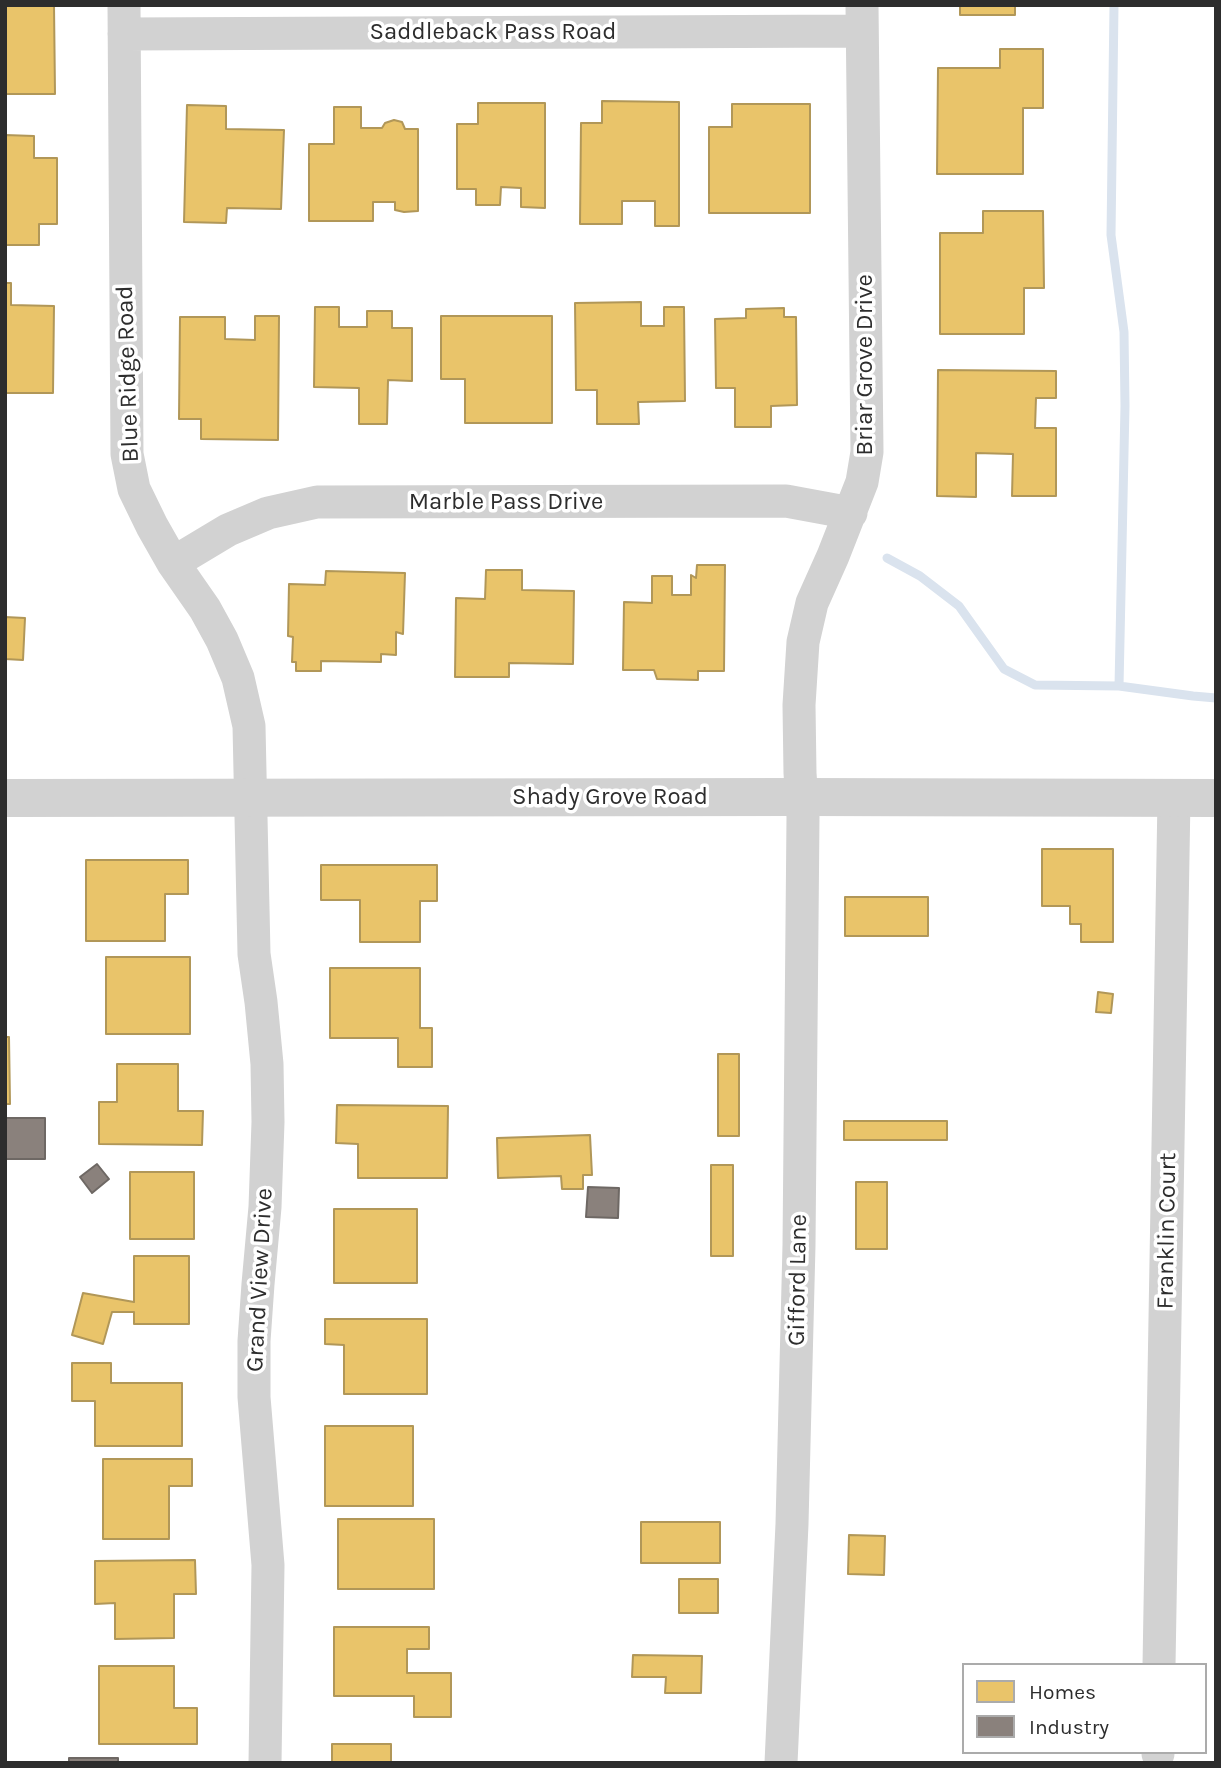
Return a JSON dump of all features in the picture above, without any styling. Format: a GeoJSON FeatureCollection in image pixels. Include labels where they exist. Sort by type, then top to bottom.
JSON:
{"type":"FeatureCollection","features":[{"type":"Feature","properties":{"kind":"street","name":"Saddleback Pass Road"},"geometry":{"type":"LineString","coordinates":[[124,19],[862,18]]}},
{"type":"Feature","properties":{"kind":"street","name":"Briar Grove Drive"},"geometry":{"type":"LineString","coordinates":[[802,797],[799,705],[803,642],[812,603],[862,482],[867,452],[862,18]]}},
{"type":"Feature","properties":{"kind":"street","name":"Blue Ridge Road"},"geometry":{"type":"LineString","coordinates":[[124,19],[127,454],[134,489],[152,526],[173,563],[205,609],[239,678],[249,726],[252,798]]}},
{"type":"Feature","properties":{"kind":"street","name":"Marble Pass Drive"},"geometry":{"type":"LineString","coordinates":[[173,563],[238,525],[268,513],[317,502],[786,501],[851,513]]}},
{"type":"Feature","properties":{"kind":"street","name":"Gifford Lane"},"geometry":{"type":"LineString","coordinates":[[781,1763],[792,1524],[799,1245],[802,797]]}},
{"type":"Feature","properties":{"kind":"street","name":"Shady Grove Road"},"geometry":{"type":"LineString","coordinates":[[5,798],[1216,798]]}},
{"type":"Feature","properties":{"kind":"street","name":"Grand View Drive"},"geometry":{"type":"LineString","coordinates":[[252,798],[254,954],[267,1063],[268,1122],[265,1207],[254,1341],[254,1397],[268,1565],[265,1763]]}},
{"type":"Feature","properties":{"kind":"street","name":"Franklin Court"},"geometry":{"type":"LineString","coordinates":[[1159,1663],[1174,798]]}},
{"type":"Feature","properties":{"kind":"building: Homes"},"geometry":{"type":"Polygon","coordinates":[[[5,5],[54,5],[55,94],[5,94],[5,5]]]}},
{"type":"Feature","properties":{"kind":"building: Homes"},"geometry":{"type":"Polygon","coordinates":[[[960,5],[1015,5],[1015,15],[960,15],[960,5]]]}},
{"type":"Feature","properties":{"kind":"building: Homes"},"geometry":{"type":"Polygon","coordinates":[[[1000,49],[1043,49],[1043,108],[1023,108],[1023,174],[937,174],[938,68],[1000,68],[1000,49]]]}},
{"type":"Feature","properties":{"kind":"building: Homes"},"geometry":{"type":"Polygon","coordinates":[[[602,101],[679,102],[679,226],[655,226],[655,201],[622,201],[622,224],[580,224],[581,123],[602,123],[602,101]]]}},
{"type":"Feature","properties":{"kind":"building: Homes"},"geometry":{"type":"Polygon","coordinates":[[[478,103],[545,103],[545,208],[521,207],[521,188],[501,187],[500,205],[476,205],[476,189],[457,189],[457,124],[478,124],[478,103]]]}},
{"type":"Feature","properties":{"kind":"building: Homes"},"geometry":{"type":"Polygon","coordinates":[[[732,104],[810,104],[810,213],[709,213],[709,127],[732,127],[732,104]]]}},
{"type":"Feature","properties":{"kind":"building: Homes"},"geometry":{"type":"Polygon","coordinates":[[[187,105],[226,106],[226,129],[284,130],[281,209],[227,208],[226,223],[184,222],[187,105]]]}},
{"type":"Feature","properties":{"kind":"building: Homes"},"geometry":{"type":"Polygon","coordinates":[[[334,107],[361,107],[361,128],[382,128],[385,123],[394,120],[402,122],[405,129],[418,129],[418,211],[395,210],[395,202],[373,202],[373,221],[309,221],[309,144],[334,144],[334,107]]]}},
{"type":"Feature","properties":{"kind":"building: Homes"},"geometry":{"type":"Polygon","coordinates":[[[5,135],[34,136],[34,158],[57,158],[57,224],[39,224],[39,245],[5,245],[5,135]]]}},
{"type":"Feature","properties":{"kind":"building: Homes"},"geometry":{"type":"Polygon","coordinates":[[[983,211],[1043,211],[1044,288],[1024,288],[1024,334],[940,334],[940,233],[983,233],[983,211]]]}},
{"type":"Feature","properties":{"kind":"building: Homes"},"geometry":{"type":"Polygon","coordinates":[[[5,283],[11,283],[11,305],[54,306],[53,393],[5,393],[5,283]]]}},
{"type":"Feature","properties":{"kind":"building: Homes"},"geometry":{"type":"Polygon","coordinates":[[[641,302],[641,326],[664,326],[664,307],[684,307],[685,401],[638,402],[639,424],[597,424],[597,390],[576,390],[575,303],[641,302]]]}},
{"type":"Feature","properties":{"kind":"building: Homes"},"geometry":{"type":"Polygon","coordinates":[[[315,307],[339,307],[339,327],[367,327],[367,311],[392,311],[392,328],[412,328],[412,381],[388,380],[387,424],[359,424],[359,388],[314,387],[315,307]]]}},
{"type":"Feature","properties":{"kind":"building: Homes"},"geometry":{"type":"Polygon","coordinates":[[[784,308],[784,317],[796,317],[797,405],[771,406],[771,427],[735,427],[735,388],[716,388],[715,319],[746,318],[746,309],[784,308]]]}},
{"type":"Feature","properties":{"kind":"building: Homes"},"geometry":{"type":"Polygon","coordinates":[[[255,316],[279,316],[278,440],[201,439],[201,419],[179,419],[180,317],[225,317],[225,339],[255,340],[255,316]]]}},
{"type":"Feature","properties":{"kind":"building: Homes"},"geometry":{"type":"Polygon","coordinates":[[[441,316],[552,316],[552,423],[465,423],[465,379],[441,379],[441,316]]]}},
{"type":"Feature","properties":{"kind":"building: Homes"},"geometry":{"type":"Polygon","coordinates":[[[938,370],[1056,371],[1056,398],[1036,398],[1035,428],[1056,428],[1056,496],[1012,496],[1013,454],[976,453],[976,497],[937,496],[938,370]]]}},
{"type":"Feature","properties":{"kind":"building: Homes"},"geometry":{"type":"Polygon","coordinates":[[[697,565],[725,565],[724,671],[698,671],[698,680],[657,679],[654,670],[623,670],[624,602],[652,603],[652,576],[672,576],[672,595],[691,595],[691,575],[696,578],[697,565]]]}},
{"type":"Feature","properties":{"kind":"building: Homes"},"geometry":{"type":"Polygon","coordinates":[[[486,570],[522,570],[522,590],[574,591],[573,664],[509,663],[509,677],[455,677],[456,598],[485,599],[486,570]]]}},
{"type":"Feature","properties":{"kind":"building: Homes"},"geometry":{"type":"Polygon","coordinates":[[[326,571],[405,573],[403,634],[396,632],[396,655],[381,654],[381,662],[321,661],[321,671],[296,671],[296,662],[292,662],[293,637],[288,636],[289,584],[325,585],[326,571]]]}},
{"type":"Feature","properties":{"kind":"building: Homes"},"geometry":{"type":"Polygon","coordinates":[[[5,617],[25,618],[23,660],[5,659],[5,617]]]}},
{"type":"Feature","properties":{"kind":"building: Homes"},"geometry":{"type":"Polygon","coordinates":[[[1042,849],[1113,849],[1113,942],[1081,942],[1081,924],[1070,924],[1070,906],[1042,906],[1042,849]]]}},
{"type":"Feature","properties":{"kind":"building: Homes"},"geometry":{"type":"Polygon","coordinates":[[[86,860],[188,860],[188,894],[165,894],[165,941],[86,941],[86,860]]]}},
{"type":"Feature","properties":{"kind":"building: Homes"},"geometry":{"type":"Polygon","coordinates":[[[321,865],[437,865],[437,901],[420,901],[420,942],[360,942],[360,900],[321,900],[321,865]]]}},
{"type":"Feature","properties":{"kind":"building: Homes"},"geometry":{"type":"Polygon","coordinates":[[[845,897],[928,897],[928,936],[845,936],[845,897]]]}},
{"type":"Feature","properties":{"kind":"building: Homes"},"geometry":{"type":"Polygon","coordinates":[[[106,957],[190,957],[190,1034],[106,1034],[106,957]]]}},
{"type":"Feature","properties":{"kind":"building: Homes"},"geometry":{"type":"Polygon","coordinates":[[[330,968],[420,968],[420,1028],[432,1028],[432,1067],[398,1067],[398,1038],[330,1038],[330,968]]]}},
{"type":"Feature","properties":{"kind":"building: Homes"},"geometry":{"type":"Polygon","coordinates":[[[1098,992],[1113,994],[1111,1013],[1096,1012],[1098,992]]]}},
{"type":"Feature","properties":{"kind":"building: Homes"},"geometry":{"type":"Polygon","coordinates":[[[5,1037],[9,1037],[10,1104],[5,1104],[5,1037]]]}},
{"type":"Feature","properties":{"kind":"building: Homes"},"geometry":{"type":"Polygon","coordinates":[[[718,1054],[739,1054],[739,1136],[718,1136],[718,1054]]]}},
{"type":"Feature","properties":{"kind":"building: Homes"},"geometry":{"type":"Polygon","coordinates":[[[117,1064],[178,1064],[178,1111],[203,1111],[202,1145],[99,1144],[99,1102],[117,1102],[117,1064]]]}},
{"type":"Feature","properties":{"kind":"building: Homes"},"geometry":{"type":"Polygon","coordinates":[[[337,1105],[448,1106],[447,1178],[358,1178],[358,1144],[336,1143],[337,1105]]]}},
{"type":"Feature","properties":{"kind":"building: Homes"},"geometry":{"type":"Polygon","coordinates":[[[844,1121],[947,1121],[947,1140],[844,1140],[844,1121]]]}},
{"type":"Feature","properties":{"kind":"building: Homes"},"geometry":{"type":"Polygon","coordinates":[[[590,1135],[592,1175],[583,1175],[583,1189],[562,1189],[561,1176],[498,1178],[497,1138],[590,1135]]]}},
{"type":"Feature","properties":{"kind":"building: Homes"},"geometry":{"type":"Polygon","coordinates":[[[711,1165],[733,1165],[733,1256],[711,1256],[711,1165]]]}},
{"type":"Feature","properties":{"kind":"building: Homes"},"geometry":{"type":"Polygon","coordinates":[[[130,1172],[194,1172],[194,1239],[130,1239],[130,1172]]]}},
{"type":"Feature","properties":{"kind":"building: Homes"},"geometry":{"type":"Polygon","coordinates":[[[856,1182],[887,1182],[887,1249],[856,1249],[856,1182]]]}},
{"type":"Feature","properties":{"kind":"building: Homes"},"geometry":{"type":"Polygon","coordinates":[[[334,1209],[417,1209],[417,1283],[334,1283],[334,1209]]]}},
{"type":"Feature","properties":{"kind":"building: Homes"},"geometry":{"type":"Polygon","coordinates":[[[134,1256],[189,1256],[189,1324],[134,1324],[134,1312],[112,1312],[103,1344],[72,1335],[83,1293],[134,1302],[134,1256]]]}},
{"type":"Feature","properties":{"kind":"building: Homes"},"geometry":{"type":"Polygon","coordinates":[[[325,1319],[427,1319],[427,1394],[344,1394],[344,1345],[325,1344],[325,1319]]]}},
{"type":"Feature","properties":{"kind":"building: Homes"},"geometry":{"type":"Polygon","coordinates":[[[72,1363],[111,1363],[111,1383],[182,1383],[182,1446],[95,1446],[95,1401],[72,1401],[72,1363]]]}},
{"type":"Feature","properties":{"kind":"building: Homes"},"geometry":{"type":"Polygon","coordinates":[[[325,1426],[413,1426],[413,1506],[325,1506],[325,1426]]]}},
{"type":"Feature","properties":{"kind":"building: Homes"},"geometry":{"type":"Polygon","coordinates":[[[103,1459],[192,1459],[192,1486],[169,1486],[169,1539],[103,1539],[103,1459]]]}},
{"type":"Feature","properties":{"kind":"building: Homes"},"geometry":{"type":"Polygon","coordinates":[[[338,1519],[434,1519],[434,1589],[338,1589],[338,1519]]]}},
{"type":"Feature","properties":{"kind":"building: Homes"},"geometry":{"type":"Polygon","coordinates":[[[641,1522],[720,1522],[720,1563],[641,1563],[641,1522]]]}},
{"type":"Feature","properties":{"kind":"building: Homes"},"geometry":{"type":"Polygon","coordinates":[[[849,1535],[885,1536],[884,1575],[848,1574],[849,1535]]]}},
{"type":"Feature","properties":{"kind":"building: Homes"},"geometry":{"type":"Polygon","coordinates":[[[195,1560],[196,1594],[174,1594],[174,1638],[115,1639],[115,1603],[95,1604],[95,1561],[195,1560]]]}},
{"type":"Feature","properties":{"kind":"building: Homes"},"geometry":{"type":"Polygon","coordinates":[[[679,1579],[718,1579],[718,1613],[679,1613],[679,1579]]]}},
{"type":"Feature","properties":{"kind":"building: Homes"},"geometry":{"type":"Polygon","coordinates":[[[334,1627],[429,1627],[429,1649],[407,1649],[407,1673],[451,1673],[451,1717],[414,1717],[414,1696],[334,1696],[334,1627]]]}},
{"type":"Feature","properties":{"kind":"building: Homes"},"geometry":{"type":"Polygon","coordinates":[[[633,1655],[702,1656],[701,1693],[665,1693],[666,1677],[632,1677],[633,1655]]]}},
{"type":"Feature","properties":{"kind":"building: Homes"},"geometry":{"type":"Polygon","coordinates":[[[99,1666],[174,1666],[174,1708],[197,1708],[197,1744],[99,1744],[99,1666]]]}},
{"type":"Feature","properties":{"kind":"building: Homes"},"geometry":{"type":"Polygon","coordinates":[[[332,1744],[391,1744],[391,1763],[332,1763],[332,1744]]]}},
{"type":"Feature","properties":{"kind":"building: Industry"},"geometry":{"type":"Polygon","coordinates":[[[5,1118],[45,1118],[45,1159],[5,1159],[5,1118]]]}},
{"type":"Feature","properties":{"kind":"building: Industry"},"geometry":{"type":"Polygon","coordinates":[[[97,1164],[109,1179],[92,1193],[80,1177],[97,1164]]]}},
{"type":"Feature","properties":{"kind":"building: Industry"},"geometry":{"type":"Polygon","coordinates":[[[588,1187],[619,1188],[618,1218],[586,1217],[588,1187]]]}},
{"type":"Feature","properties":{"kind":"building: Industry"},"geometry":{"type":"Polygon","coordinates":[[[69,1758],[118,1758],[118,1763],[69,1763],[69,1758]]]}},
{"type":"Feature","properties":{"kind":"waterway"},"geometry":{"type":"LineString","coordinates":[[1114,5],[1111,235],[1124,332],[1125,406],[1119,686],[1216,698]]}},
{"type":"Feature","properties":{"kind":"waterway"},"geometry":{"type":"LineString","coordinates":[[887,558],[920,576],[959,606],[1004,669],[1035,685],[1119,686]]}}]}
